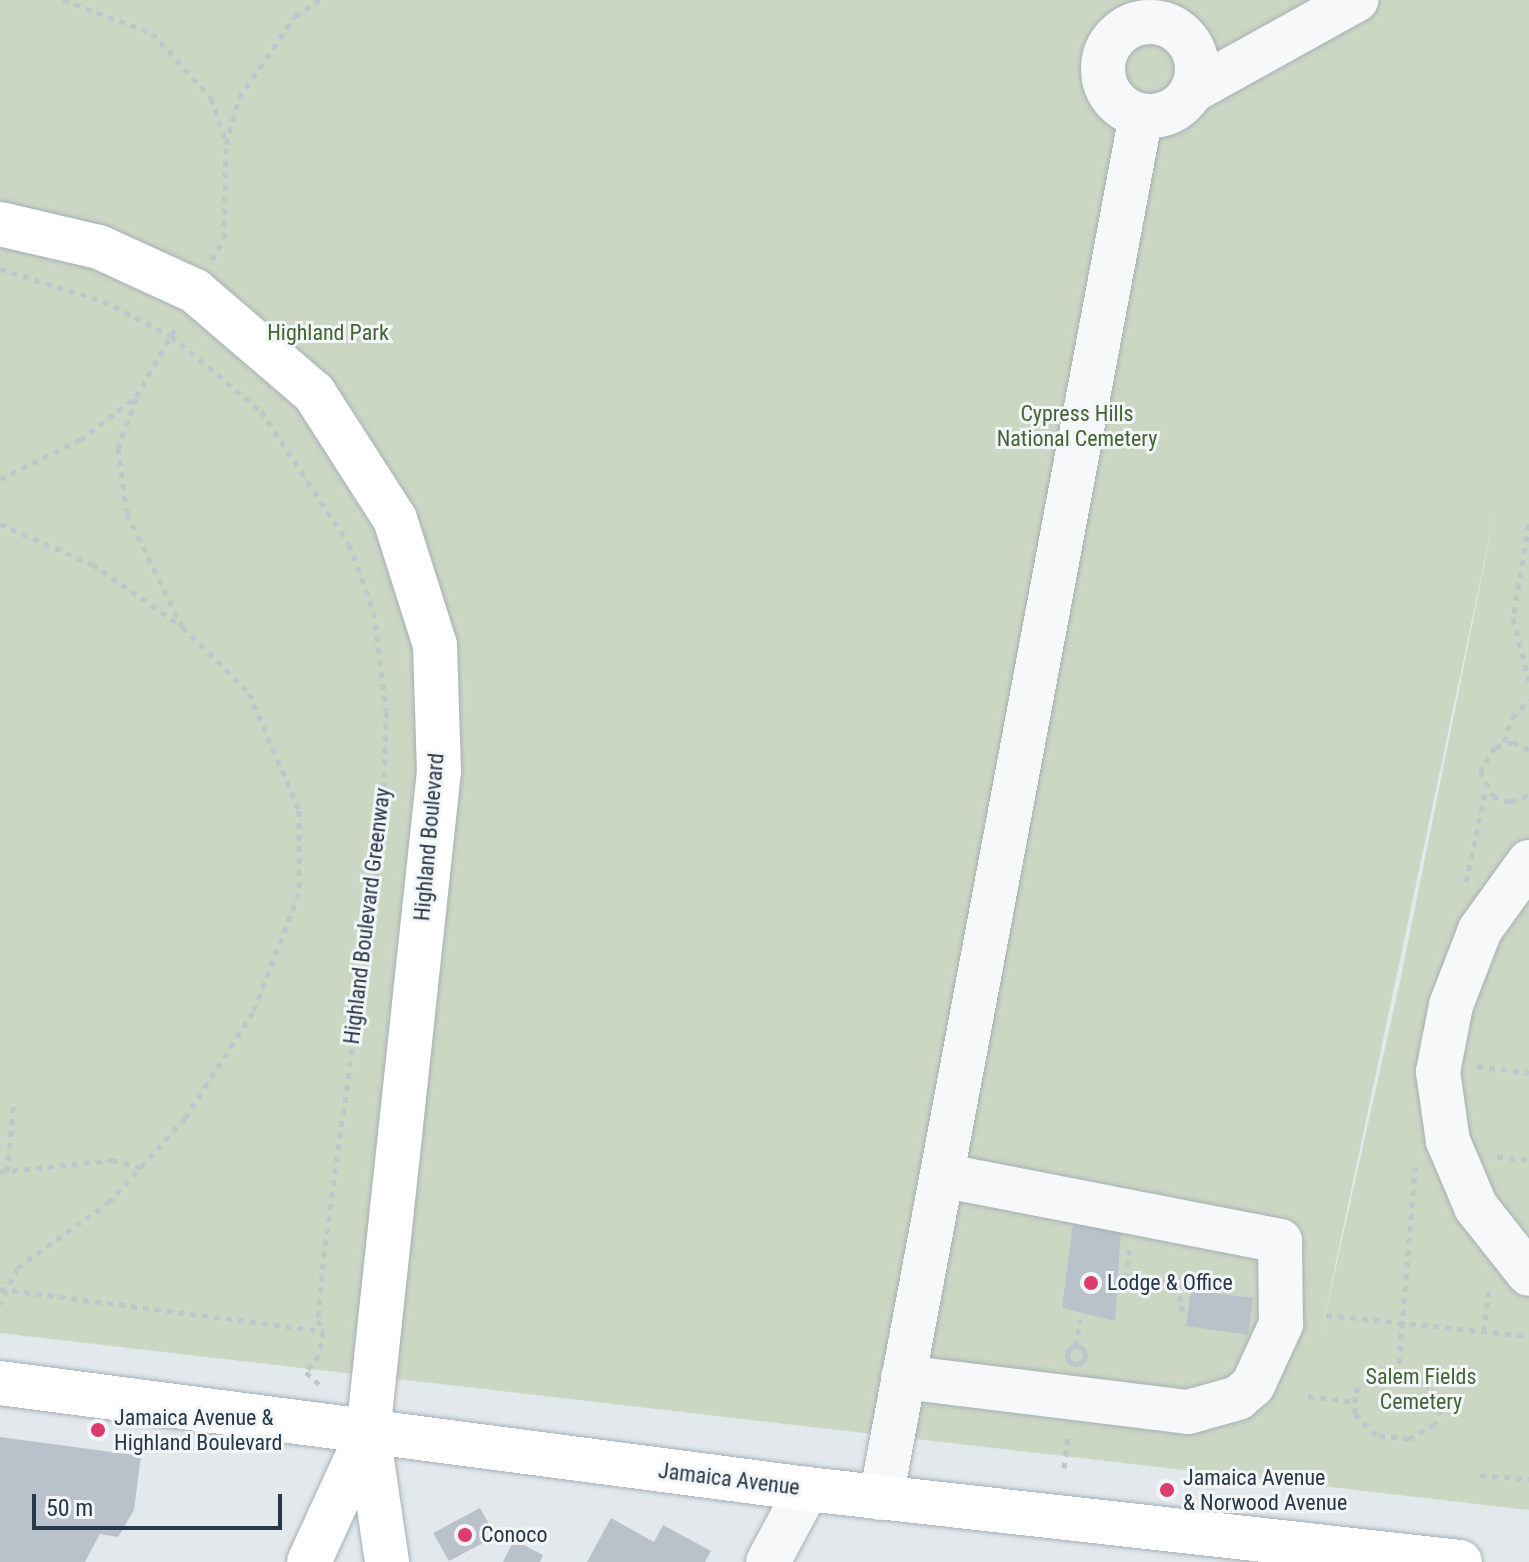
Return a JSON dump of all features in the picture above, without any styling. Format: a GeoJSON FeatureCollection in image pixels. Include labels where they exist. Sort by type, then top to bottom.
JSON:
{"type":"FeatureCollection","features":[{"type":"Feature","properties":{"kind":"main road","name":"Highland Boulevard"},"geometry":{"type":"LineString","coordinates":[[0,224],[99,247],[195,291],[314,393],[395,519],[435,645],[439,771],[368,1433]]}},
{"type":"Feature","properties":{"kind":"main road","name":"Jamaica Avenue"},"geometry":{"type":"LineString","coordinates":[[0,1383],[1321,1555],[1460,1562]]}},
{"type":"Feature","properties":{"kind":"main road"},"geometry":{"type":"LineString","coordinates":[[309,1562],[368,1433]]}},
{"type":"Feature","properties":{"kind":"main road"},"geometry":{"type":"LineString","coordinates":[[368,1433],[387,1562]]}},
{"type":"Feature","properties":{"kind":"street"},"geometry":{"type":"LineString","coordinates":[[1192,91],[1196,59],[1180,33],[1151,21],[1121,30],[1104,56],[1104,80],[1114,101],[1141,116],[1171,112],[1192,91],[1356,0]]}},
{"type":"Feature","properties":{"kind":"street"},"geometry":{"type":"LineString","coordinates":[[881,1498],[1141,116]]}},
{"type":"Feature","properties":{"kind":"street"},"geometry":{"type":"LineString","coordinates":[[1529,862],[1480,930],[1451,1005],[1440,1062],[1452,1152],[1476,1207],[1529,1274]]}},
{"type":"Feature","properties":{"kind":"street"},"geometry":{"type":"LineString","coordinates":[[903,1377],[1188,1412],[1238,1398],[1271,1357],[1281,1324],[1280,1241],[942,1175]]}},
{"type":"Feature","properties":{"kind":"street"},"geometry":{"type":"LineString","coordinates":[[768,1562],[807,1489]]}},
{"type":"Feature","properties":{"kind":"path"},"geometry":{"type":"LineString","coordinates":[[63,0],[152,33],[211,98],[226,144]]}},
{"type":"Feature","properties":{"kind":"path"},"geometry":{"type":"LineString","coordinates":[[220,246],[226,144],[239,98],[266,51],[295,16],[320,0]]}},
{"type":"Feature","properties":{"kind":"path","name":"Highland Boulevard Greenway"},"geometry":{"type":"LineString","coordinates":[[0,269],[103,301],[171,336],[261,411],[349,544],[374,612],[386,711],[383,823],[323,1263],[318,1320],[323,1331],[319,1355],[306,1372],[322,1388]]}},
{"type":"Feature","properties":{"kind":"path"},"geometry":{"type":"LineString","coordinates":[[171,336],[136,397],[118,448],[127,514],[183,627]]}},
{"type":"Feature","properties":{"kind":"path"},"geometry":{"type":"LineString","coordinates":[[0,479],[80,440],[136,397]]}},
{"type":"Feature","properties":{"kind":"path"},"geometry":{"type":"LineString","coordinates":[[0,524],[92,564],[183,627],[249,693],[299,810],[299,893],[253,1012],[185,1118],[110,1201],[17,1268],[3,1290],[0,1304]]}},
{"type":"Feature","properties":{"kind":"path"},"geometry":{"type":"LineString","coordinates":[[1529,524],[1513,618],[1529,681]]}},
{"type":"Feature","properties":{"kind":"path"},"geometry":{"type":"LineString","coordinates":[[1529,700],[1512,718],[1503,743],[1482,761],[1481,780],[1502,800],[1529,795]]}},
{"type":"Feature","properties":{"kind":"path"},"geometry":{"type":"LineString","coordinates":[[1503,743],[1529,750]]}},
{"type":"Feature","properties":{"kind":"path"},"geometry":{"type":"LineString","coordinates":[[1440,1062],[1529,1073]]}},
{"type":"Feature","properties":{"kind":"path"},"geometry":{"type":"LineString","coordinates":[[14,1102],[4,1172],[112,1160],[141,1167]]}},
{"type":"Feature","properties":{"kind":"path"},"geometry":{"type":"LineString","coordinates":[[1132,1212],[1126,1279],[1214,1287]]}},
{"type":"Feature","properties":{"kind":"path"},"geometry":{"type":"LineString","coordinates":[[1182,1284],[1179,1308],[1188,1309]]}},
{"type":"Feature","properties":{"kind":"path"},"geometry":{"type":"LineString","coordinates":[[3,1290],[323,1331]]}},
{"type":"Feature","properties":{"kind":"path"},"geometry":{"type":"LineString","coordinates":[[1326,1315],[1529,1336]]}},
{"type":"Feature","properties":{"kind":"path"},"geometry":{"type":"LineString","coordinates":[[1076,1346],[1080,1319]]}},
{"type":"Feature","properties":{"kind":"path"},"geometry":{"type":"LineString","coordinates":[[1398,1375],[1401,1323]]}},
{"type":"Feature","properties":{"kind":"path"},"geometry":{"type":"LineString","coordinates":[[1398,1375],[1427,1383],[1438,1398],[1435,1424],[1409,1439],[1376,1435],[1362,1426],[1353,1402],[1368,1381],[1398,1375]]}},
{"type":"Feature","properties":{"kind":"path"},"geometry":{"type":"LineString","coordinates":[[1308,1396],[1353,1402]]}},
{"type":"Feature","properties":{"kind":"path"},"geometry":{"type":"LineString","coordinates":[[1480,1475],[1529,1479]]}},
{"type":"Feature","properties":{"kind":"green space"},"geometry":{"type":"Polygon","coordinates":[[[0,0],[1529,0],[1529,1510],[0,1333],[0,0]],[[1498,497],[1319,1342],[1401,977],[1498,497]]]}},
{"type":"Feature","properties":{"kind":"building","name":"Lodge & Office"},"geometry":{"type":"Polygon","coordinates":[[[1073,1223],[1121,1228],[1115,1321],[1062,1308],[1073,1223]]]}},
{"type":"Feature","properties":{"kind":"building"},"geometry":{"type":"Polygon","coordinates":[[[1191,1290],[1253,1298],[1248,1335],[1186,1326],[1191,1290]]]}},
{"type":"Feature","properties":{"kind":"building"},"geometry":{"type":"Polygon","coordinates":[[[0,1437],[141,1456],[134,1510],[118,1537],[100,1534],[85,1562],[0,1562],[0,1437]]]}},
{"type":"Feature","properties":{"kind":"building","name":"Conoco"},"geometry":{"type":"Polygon","coordinates":[[[480,1508],[496,1536],[449,1561],[433,1533],[480,1508]]]}},
{"type":"Feature","properties":{"kind":"building"},"geometry":{"type":"Polygon","coordinates":[[[611,1518],[654,1542],[663,1525],[711,1551],[705,1562],[587,1562],[611,1518]]]}},
{"type":"Feature","properties":{"kind":"building"},"geometry":{"type":"Polygon","coordinates":[[[514,1540],[543,1555],[540,1562],[503,1562],[514,1540]]]}},
{"type":"Feature","properties":{"kind":"place","name":"Lodge & Office"},"geometry":{"type":"Point","coordinates":[1091,1283]}},
{"type":"Feature","properties":{"kind":"place","name":"Jamaica Avenue & Highland Boulevard"},"geometry":{"type":"Point","coordinates":[98,1430]}},
{"type":"Feature","properties":{"kind":"place","name":"Jamaica Avenue & Norwood Avenue"},"geometry":{"type":"Point","coordinates":[1167,1490]}},
{"type":"Feature","properties":{"kind":"place","name":"Conoco"},"geometry":{"type":"Point","coordinates":[465,1535]}},
{"type":"Feature","properties":{"kind":"park label","name":"Highland Park"},"geometry":{"type":"Point","coordinates":[328,333]}},
{"type":"Feature","properties":{"kind":"park label","name":"Cypress Hills National Cemetery"},"geometry":{"type":"Point","coordinates":[1077,426]}},
{"type":"Feature","properties":{"kind":"park label","name":"Salem Fields Cemetery"},"geometry":{"type":"Point","coordinates":[1421,1388]}}]}
